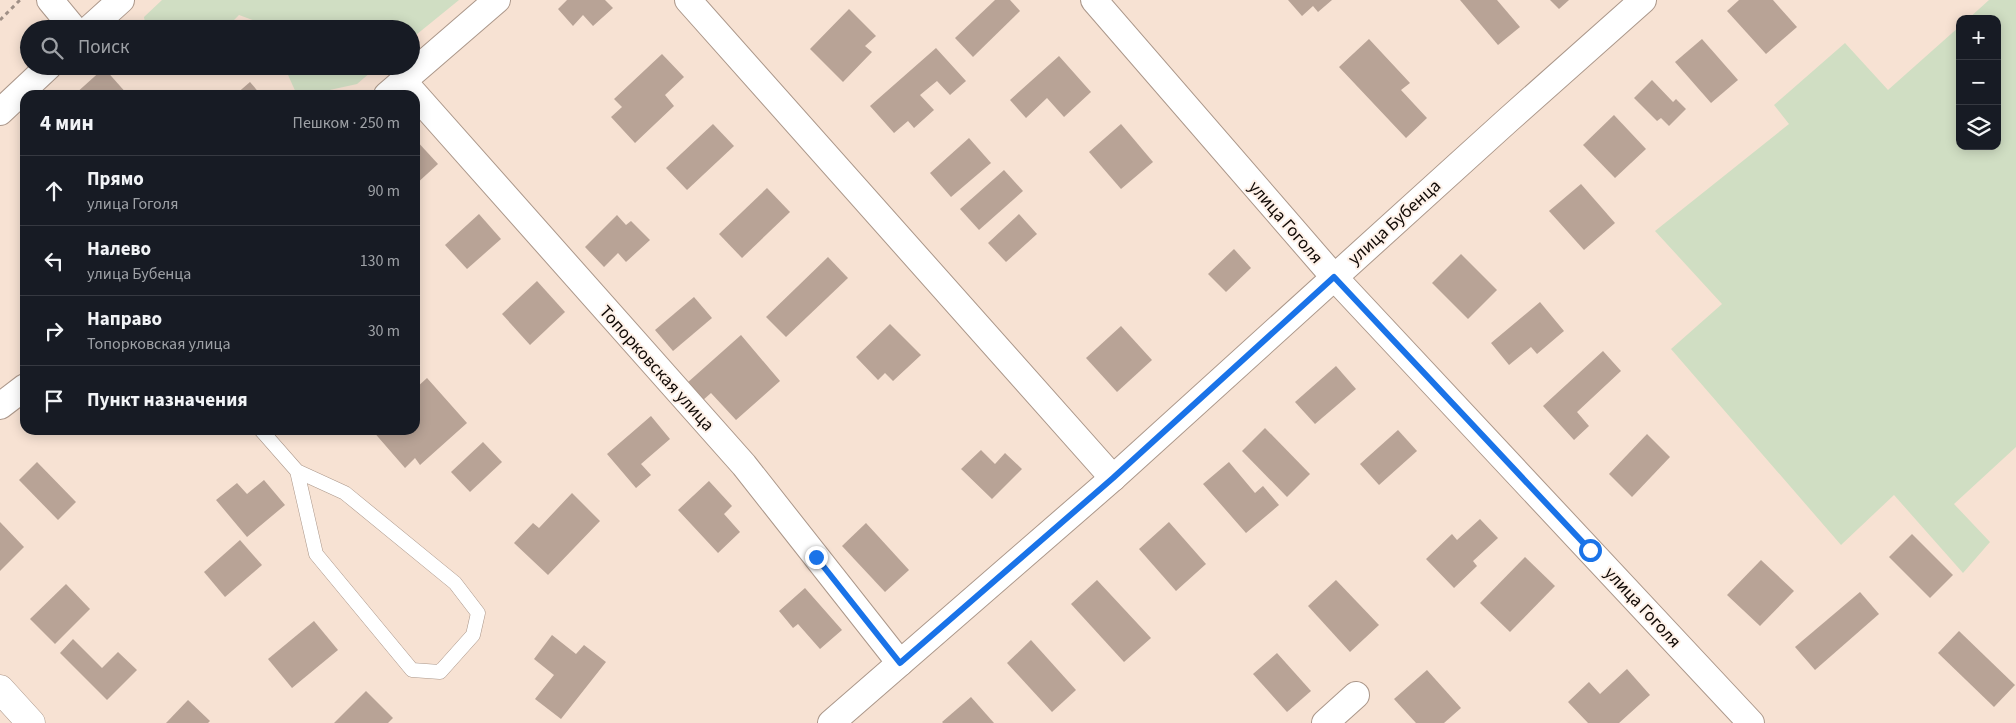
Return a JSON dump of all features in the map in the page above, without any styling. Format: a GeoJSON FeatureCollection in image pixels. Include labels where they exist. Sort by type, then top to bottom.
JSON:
{"type":"FeatureCollection","features":[{"type":"Feature","properties":{"kind":"street"},"geometry":{"type":"LineString","coordinates":[[50,0],[67,20]]}},
{"type":"Feature","properties":{"kind":"street"},"geometry":{"type":"LineString","coordinates":[[99,20],[121,0]]}},
{"type":"Feature","properties":{"kind":"street","name":"Топорковская улица"},"geometry":{"type":"LineString","coordinates":[[420,66],[497,0]]}},
{"type":"Feature","properties":{"kind":"street"},"geometry":{"type":"LineString","coordinates":[[688,0],[1113,478]]}},
{"type":"Feature","properties":{"kind":"street","name":"улица Гоголя"},"geometry":{"type":"LineString","coordinates":[[1094,0],[1334,277],[1751,723]]}},
{"type":"Feature","properties":{"kind":"street","name":"улица Бубенца"},"geometry":{"type":"LineString","coordinates":[[831,723],[1113,478],[1643,0]]}},
{"type":"Feature","properties":{"kind":"street"},"geometry":{"type":"LineString","coordinates":[[23,90],[39,75]]}},
{"type":"Feature","properties":{"kind":"street","name":"Топорковская улица"},"geometry":{"type":"LineString","coordinates":[[395,88],[410,75]]}},
{"type":"Feature","properties":{"kind":"street"},"geometry":{"type":"LineString","coordinates":[[0,112],[20,93]]}},
{"type":"Feature","properties":{"kind":"street","name":"Топорковская улица"},"geometry":{"type":"LineString","coordinates":[[420,115],[744,466],[900,663]]}},
{"type":"Feature","properties":{"kind":"street"},"geometry":{"type":"LineString","coordinates":[[0,406],[20,391]]}},
{"type":"Feature","properties":{"kind":"street"},"geometry":{"type":"LineString","coordinates":[[0,689],[31,723]]}},
{"type":"Feature","properties":{"kind":"street"},"geometry":{"type":"LineString","coordinates":[[1325,723],[1356,695]]}},
{"type":"Feature","properties":{"kind":"lane"},"geometry":{"type":"LineString","coordinates":[[265,435],[297,471],[345,493],[455,583],[478,613],[473,635],[440,672],[412,670],[316,554],[297,471]]}},
{"type":"Feature","properties":{"kind":"path"},"geometry":{"type":"LineString","coordinates":[[0,20],[20,0]]}},
{"type":"Feature","properties":{"kind":"green space"},"geometry":{"type":"Polygon","coordinates":[[[162,0],[459,0],[420,32],[420,20],[252,20],[239,15],[234,20],[144,20],[144,17],[162,0]]]}},
{"type":"Feature","properties":{"kind":"green space"},"geometry":{"type":"Polygon","coordinates":[[[1989,0],[2016,0],[2016,447],[1954,504],[1990,542],[1963,573],[1894,495],[1841,545],[1671,349],[1722,304],[1655,231],[1789,124],[1774,105],[1845,43],[1888,90],[1956,30],[1956,150],[2001,150],[2001,15],[1972,15],[1989,0]]]}},
{"type":"Feature","properties":{"kind":"green space"},"geometry":{"type":"Polygon","coordinates":[[[288,75],[368,75],[357,84],[330,90],[295,90],[288,75]]]}},
{"type":"Feature","properties":{"kind":"building"},"geometry":{"type":"Polygon","coordinates":[[[567,0],[605,0],[613,8],[593,26],[583,15],[573,26],[558,9],[567,0]]]}},
{"type":"Feature","properties":{"kind":"building"},"geometry":{"type":"Polygon","coordinates":[[[995,0],[1010,0],[1020,11],[973,57],[955,38],[995,0]]]}},
{"type":"Feature","properties":{"kind":"building"},"geometry":{"type":"Polygon","coordinates":[[[1288,0],[1332,0],[1318,12],[1313,6],[1302,16],[1288,0]]]}},
{"type":"Feature","properties":{"kind":"building"},"geometry":{"type":"Polygon","coordinates":[[[1460,0],[1497,0],[1520,27],[1498,45],[1460,0]]]}},
{"type":"Feature","properties":{"kind":"building"},"geometry":{"type":"Polygon","coordinates":[[[1550,0],[1569,0],[1559,9],[1550,0]]]}},
{"type":"Feature","properties":{"kind":"building"},"geometry":{"type":"Polygon","coordinates":[[[1739,0],[1773,0],[1797,27],[1766,54],[1727,11],[1739,0]]]}},
{"type":"Feature","properties":{"kind":"building"},"geometry":{"type":"Polygon","coordinates":[[[849,9],[876,36],[865,46],[872,52],[843,82],[810,49],[849,9]]]}},
{"type":"Feature","properties":{"kind":"building"},"geometry":{"type":"Polygon","coordinates":[[[1369,39],[1410,83],[1401,90],[1427,118],[1406,138],[1339,67],[1369,39]]]}},
{"type":"Feature","properties":{"kind":"building"},"geometry":{"type":"Polygon","coordinates":[[[1702,39],[1738,80],[1711,103],[1675,62],[1702,39]]]}},
{"type":"Feature","properties":{"kind":"building"},"geometry":{"type":"Polygon","coordinates":[[[936,48],[966,81],[950,95],[937,81],[920,95],[934,110],[914,128],[908,121],[894,133],[870,106],[936,48]]]}},
{"type":"Feature","properties":{"kind":"building"},"geometry":{"type":"Polygon","coordinates":[[[662,54],[684,77],[665,95],[674,106],[635,143],[611,117],[622,107],[614,99],[662,54]]]}},
{"type":"Feature","properties":{"kind":"building"},"geometry":{"type":"Polygon","coordinates":[[[1059,56],[1091,92],[1064,117],[1047,98],[1026,118],[1010,100],[1059,56]]]}},
{"type":"Feature","properties":{"kind":"building"},"geometry":{"type":"Polygon","coordinates":[[[96,75],[110,75],[124,90],[80,90],[96,75]]]}},
{"type":"Feature","properties":{"kind":"building"},"geometry":{"type":"Polygon","coordinates":[[[1652,80],[1673,102],[1676,99],[1686,109],[1669,126],[1661,118],[1657,121],[1634,98],[1652,80]]]}},
{"type":"Feature","properties":{"kind":"building"},"geometry":{"type":"Polygon","coordinates":[[[250,82],[257,90],[241,90],[250,82]]]}},
{"type":"Feature","properties":{"kind":"building"},"geometry":{"type":"Polygon","coordinates":[[[1614,115],[1646,149],[1615,178],[1583,145],[1614,115]]]}},
{"type":"Feature","properties":{"kind":"building"},"geometry":{"type":"Polygon","coordinates":[[[713,124],[734,146],[687,190],[666,168],[713,124]]]}},
{"type":"Feature","properties":{"kind":"building"},"geometry":{"type":"Polygon","coordinates":[[[1121,124],[1153,162],[1121,189],[1089,152],[1121,124]]]}},
{"type":"Feature","properties":{"kind":"building"},"geometry":{"type":"Polygon","coordinates":[[[969,138],[991,163],[951,197],[930,173],[969,138]]]}},
{"type":"Feature","properties":{"kind":"building"},"geometry":{"type":"Polygon","coordinates":[[[420,144],[438,164],[420,180],[420,144]]]}},
{"type":"Feature","properties":{"kind":"building"},"geometry":{"type":"Polygon","coordinates":[[[1004,170],[1023,191],[979,230],[960,209],[1004,170]]]}},
{"type":"Feature","properties":{"kind":"building"},"geometry":{"type":"Polygon","coordinates":[[[1581,184],[1615,223],[1584,250],[1549,211],[1581,184]]]}},
{"type":"Feature","properties":{"kind":"building"},"geometry":{"type":"Polygon","coordinates":[[[767,188],[790,212],[742,258],[719,234],[767,188]]]}},
{"type":"Feature","properties":{"kind":"building"},"geometry":{"type":"Polygon","coordinates":[[[479,214],[501,239],[467,269],[445,245],[479,214]]]}},
{"type":"Feature","properties":{"kind":"building"},"geometry":{"type":"Polygon","coordinates":[[[1019,214],[1037,234],[1006,262],[988,243],[1019,214]]]}},
{"type":"Feature","properties":{"kind":"building"},"geometry":{"type":"Polygon","coordinates":[[[617,215],[626,225],[631,221],[650,240],[626,262],[618,253],[604,267],[585,247],[617,215]]]}},
{"type":"Feature","properties":{"kind":"building"},"geometry":{"type":"Polygon","coordinates":[[[1234,249],[1251,268],[1226,292],[1208,274],[1234,249]]]}},
{"type":"Feature","properties":{"kind":"building"},"geometry":{"type":"Polygon","coordinates":[[[1461,254],[1497,290],[1468,319],[1432,283],[1461,254]]]}},
{"type":"Feature","properties":{"kind":"building"},"geometry":{"type":"Polygon","coordinates":[[[828,257],[848,278],[786,337],[766,317],[828,257]]]}},
{"type":"Feature","properties":{"kind":"building"},"geometry":{"type":"Polygon","coordinates":[[[537,281],[565,312],[530,345],[502,314],[537,281]]]}},
{"type":"Feature","properties":{"kind":"building"},"geometry":{"type":"Polygon","coordinates":[[[694,297],[712,318],[673,351],[655,330],[694,297]]]}},
{"type":"Feature","properties":{"kind":"building"},"geometry":{"type":"Polygon","coordinates":[[[1540,302],[1564,331],[1537,354],[1531,347],[1509,365],[1491,343],[1540,302]]]}},
{"type":"Feature","properties":{"kind":"building"},"geometry":{"type":"Polygon","coordinates":[[[890,324],[921,355],[893,381],[885,373],[878,380],[856,357],[890,324]]]}},
{"type":"Feature","properties":{"kind":"building"},"geometry":{"type":"Polygon","coordinates":[[[1121,326],[1152,360],[1117,392],[1086,358],[1121,326]]]}},
{"type":"Feature","properties":{"kind":"building"},"geometry":{"type":"Polygon","coordinates":[[[741,335],[780,381],[736,420],[711,393],[702,401],[687,383],[741,335]]]}},
{"type":"Feature","properties":{"kind":"building"},"geometry":{"type":"Polygon","coordinates":[[[1603,351],[1621,371],[1577,412],[1589,426],[1574,440],[1543,406],[1603,351]]]}},
{"type":"Feature","properties":{"kind":"building"},"geometry":{"type":"Polygon","coordinates":[[[1336,366],[1356,389],[1315,424],[1295,402],[1336,366]]]}},
{"type":"Feature","properties":{"kind":"building"},"geometry":{"type":"Polygon","coordinates":[[[427,378],[467,423],[420,465],[415,458],[405,468],[376,435],[420,435],[420,384],[427,378]]]}},
{"type":"Feature","properties":{"kind":"building"},"geometry":{"type":"Polygon","coordinates":[[[651,416],[670,439],[641,464],[651,475],[636,488],[607,454],[651,416]]]}},
{"type":"Feature","properties":{"kind":"building"},"geometry":{"type":"Polygon","coordinates":[[[1265,428],[1310,474],[1287,497],[1242,451],[1265,428]]]}},
{"type":"Feature","properties":{"kind":"building"},"geometry":{"type":"Polygon","coordinates":[[[1398,430],[1417,451],[1379,485],[1360,464],[1398,430]]]}},
{"type":"Feature","properties":{"kind":"building"},"geometry":{"type":"Polygon","coordinates":[[[1647,434],[1670,457],[1632,497],[1609,474],[1647,434]]]}},
{"type":"Feature","properties":{"kind":"building"},"geometry":{"type":"Polygon","coordinates":[[[483,442],[502,462],[470,492],[451,472],[483,442]]]}},
{"type":"Feature","properties":{"kind":"building"},"geometry":{"type":"Polygon","coordinates":[[[981,450],[995,464],[1005,453],[1022,469],[992,499],[961,469],[981,450]]]}},
{"type":"Feature","properties":{"kind":"building"},"geometry":{"type":"Polygon","coordinates":[[[37,462],[76,502],[58,520],[19,480],[37,462]]]}},
{"type":"Feature","properties":{"kind":"building"},"geometry":{"type":"Polygon","coordinates":[[[1229,462],[1255,493],[1263,486],[1279,505],[1246,533],[1203,484],[1229,462]]]}},
{"type":"Feature","properties":{"kind":"building"},"geometry":{"type":"Polygon","coordinates":[[[264,480],[285,505],[247,537],[216,500],[237,483],[247,494],[264,480]]]}},
{"type":"Feature","properties":{"kind":"building"},"geometry":{"type":"Polygon","coordinates":[[[709,481],[732,506],[724,514],[740,532],[718,553],[678,510],[709,481]]]}},
{"type":"Feature","properties":{"kind":"building"},"geometry":{"type":"Polygon","coordinates":[[[572,493],[600,521],[548,575],[514,543],[533,523],[539,528],[572,493]]]}},
{"type":"Feature","properties":{"kind":"building"},"geometry":{"type":"Polygon","coordinates":[[[1480,519],[1498,538],[1473,561],[1477,566],[1454,588],[1426,559],[1452,534],[1457,540],[1480,519]]]}},
{"type":"Feature","properties":{"kind":"building"},"geometry":{"type":"Polygon","coordinates":[[[0,522],[24,547],[0,571],[0,522]]]}},
{"type":"Feature","properties":{"kind":"building"},"geometry":{"type":"Polygon","coordinates":[[[1169,522],[1206,564],[1176,591],[1139,549],[1169,522]]]}},
{"type":"Feature","properties":{"kind":"building"},"geometry":{"type":"Polygon","coordinates":[[[866,523],[909,570],[885,592],[842,546],[866,523]]]}},
{"type":"Feature","properties":{"kind":"building"},"geometry":{"type":"Polygon","coordinates":[[[1912,534],[1953,575],[1930,598],[1889,557],[1912,534]]]}},
{"type":"Feature","properties":{"kind":"building"},"geometry":{"type":"Polygon","coordinates":[[[240,540],[262,565],[225,597],[204,572],[240,540]]]}},
{"type":"Feature","properties":{"kind":"building"},"geometry":{"type":"Polygon","coordinates":[[[1525,557],[1555,586],[1510,632],[1480,603],[1525,557]]]}},
{"type":"Feature","properties":{"kind":"building"},"geometry":{"type":"Polygon","coordinates":[[[1761,560],[1794,591],[1760,626],[1727,595],[1761,560]]]}},
{"type":"Feature","properties":{"kind":"building"},"geometry":{"type":"Polygon","coordinates":[[[1097,580],[1151,638],[1124,662],[1071,604],[1097,580]]]}},
{"type":"Feature","properties":{"kind":"building"},"geometry":{"type":"Polygon","coordinates":[[[1336,580],[1379,625],[1350,652],[1308,606],[1336,580]]]}},
{"type":"Feature","properties":{"kind":"building"},"geometry":{"type":"Polygon","coordinates":[[[66,584],[90,609],[55,644],[30,619],[66,584]]]}},
{"type":"Feature","properties":{"kind":"building"},"geometry":{"type":"Polygon","coordinates":[[[805,588],[842,630],[820,649],[798,624],[793,628],[779,611],[805,588]]]}},
{"type":"Feature","properties":{"kind":"building"},"geometry":{"type":"Polygon","coordinates":[[[1860,592],[1879,614],[1815,670],[1795,647],[1860,592]]]}},
{"type":"Feature","properties":{"kind":"building"},"geometry":{"type":"Polygon","coordinates":[[[314,621],[338,650],[292,688],[268,659],[314,621]]]}},
{"type":"Feature","properties":{"kind":"building"},"geometry":{"type":"Polygon","coordinates":[[[1959,631],[2015,685],[1994,707],[1938,653],[1959,631]]]}},
{"type":"Feature","properties":{"kind":"building"},"geometry":{"type":"Polygon","coordinates":[[[552,635],[576,654],[584,645],[606,662],[561,719],[535,699],[554,675],[534,659],[552,635]]]}},
{"type":"Feature","properties":{"kind":"building"},"geometry":{"type":"Polygon","coordinates":[[[73,639],[102,668],[118,652],[137,670],[107,700],[60,653],[73,639]]]}},
{"type":"Feature","properties":{"kind":"building"},"geometry":{"type":"Polygon","coordinates":[[[1031,640],[1076,690],[1052,712],[1007,663],[1031,640]]]}},
{"type":"Feature","properties":{"kind":"building"},"geometry":{"type":"Polygon","coordinates":[[[1277,653],[1311,691],[1287,712],[1253,674],[1277,653]]]}},
{"type":"Feature","properties":{"kind":"building"},"geometry":{"type":"Polygon","coordinates":[[[1627,669],[1650,695],[1619,723],[1588,723],[1568,702],[1589,682],[1600,694],[1627,669]]]}},
{"type":"Feature","properties":{"kind":"building"},"geometry":{"type":"Polygon","coordinates":[[[1427,670],[1461,708],[1444,723],[1416,723],[1394,699],[1427,670]]]}},
{"type":"Feature","properties":{"kind":"building"},"geometry":{"type":"Polygon","coordinates":[[[366,691],[393,718],[388,723],[334,723],[366,691]]]}},
{"type":"Feature","properties":{"kind":"building"},"geometry":{"type":"Polygon","coordinates":[[[971,697],[994,723],[942,722],[971,697]]]}},
{"type":"Feature","properties":{"kind":"building"},"geometry":{"type":"Polygon","coordinates":[[[188,700],[210,721],[208,723],[166,723],[188,700]]]}},
{"type":"Feature","properties":{"kind":"route"},"geometry":{"type":"LineString","coordinates":[[816,557],[900,663],[1113,478],[1334,277],[1590,550]]}}]}
